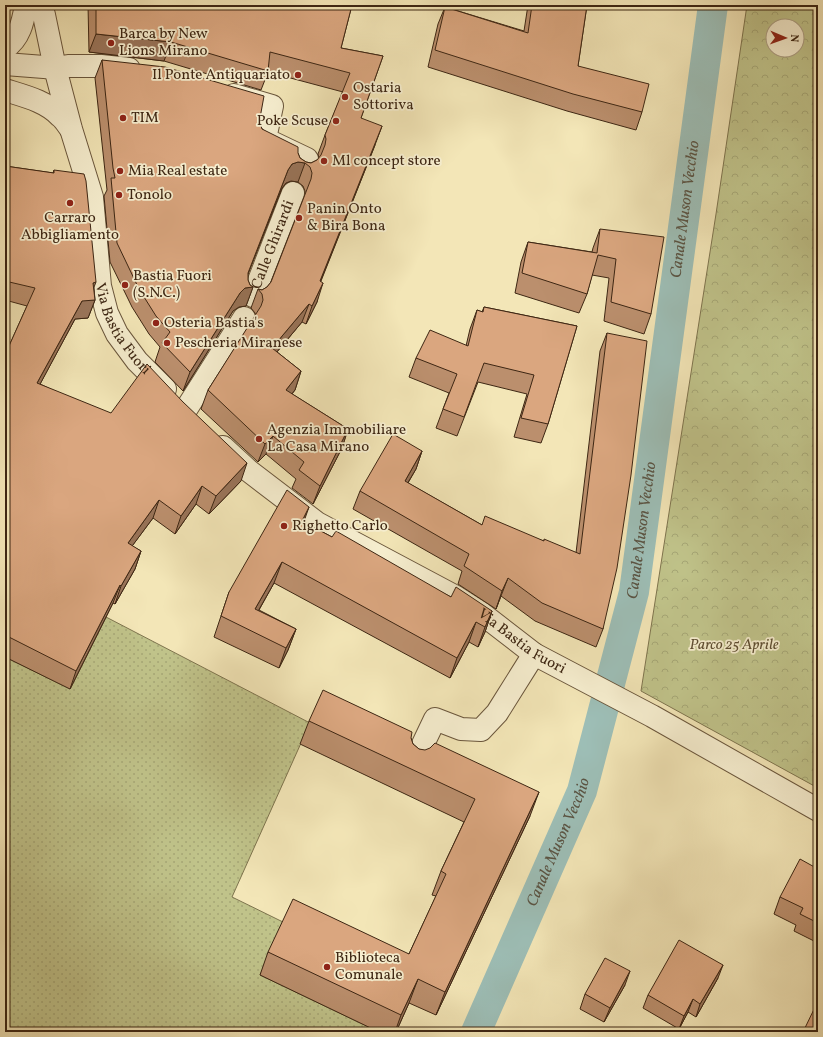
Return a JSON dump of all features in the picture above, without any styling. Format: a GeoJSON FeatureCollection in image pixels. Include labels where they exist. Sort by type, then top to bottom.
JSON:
{"type":"FeatureCollection","features":[{"type":"Feature","properties":{"kind":"street"},"geometry":{"type":"LineString","coordinates":[[5,48],[17,36],[23,22],[26,5]]}},
{"type":"Feature","properties":{"kind":"street","name":"Via Bastia Fuori"},"geometry":{"type":"LineString","coordinates":[[41,5],[54,68],[92,197],[100,286],[106,313],[117,334],[137,361],[197,422],[249,471],[317,523],[456,597],[481,613],[534,654],[641,710],[818,810]]}},
{"type":"Feature","properties":{"kind":"street"},"geometry":{"type":"LineString","coordinates":[[5,64],[54,68],[68,66],[101,66],[146,71]]}},
{"type":"Feature","properties":{"kind":"street"},"geometry":{"type":"LineString","coordinates":[[213,88],[272,106],[265,139],[307,158],[303,169]]}},
{"type":"Feature","properties":{"kind":"street","name":"Via Bastia Fuori"},"geometry":{"type":"LineString","coordinates":[[5,90],[35,100],[52,109],[71,129]]}},
{"type":"Feature","properties":{"kind":"street","name":"Calle Ghirardi"},"geometry":{"type":"LineString","coordinates":[[253,296],[293,193]]}},
{"type":"Feature","properties":{"kind":"street"},"geometry":{"type":"LineString","coordinates":[[197,422],[244,318]]}},
{"type":"Feature","properties":{"kind":"street"},"geometry":{"type":"LineString","coordinates":[[415,761],[435,719],[461,729],[481,730],[498,713],[534,654]]}},
{"type":"Feature","properties":{"kind":"green space","name":"Parco 25 Aprile"},"geometry":{"type":"Polygon","coordinates":[[[747,5],[818,5],[818,788],[641,691],[716,214],[747,5]]]}},
{"type":"Feature","properties":{"kind":"green space"},"geometry":{"type":"Polygon","coordinates":[[[106,617],[310,723],[232,897],[285,923],[260,975],[379,1032],[5,1032],[5,657],[70,689],[106,617]]]}},
{"type":"Feature","properties":{"kind":"building"},"geometry":{"type":"Polygon","coordinates":[[[96,5],[352,5],[341,48],[383,56],[361,118],[382,126],[320,281],[323,283],[312,306],[309,304],[272,348],[301,371],[286,390],[348,429],[320,486],[299,470],[304,462],[273,436],[265,444],[208,390],[261,306],[263,300],[262,294],[258,289],[262,290],[271,282],[311,179],[312,173],[310,167],[305,163],[298,162],[292,164],[288,170],[248,273],[248,280],[250,285],[253,287],[245,288],[240,293],[190,372],[162,343],[170,332],[156,316],[139,289],[117,243],[111,178],[115,178],[102,60],[165,67],[264,96],[260,118],[262,129],[298,147],[300,158],[311,163],[317,160],[321,155],[325,145],[325,135],[350,73],[270,52],[268,71],[171,42],[96,34],[96,5]]]}},
{"type":"Feature","properties":{"kind":"building"},"geometry":{"type":"Polygon","coordinates":[[[532,5],[587,5],[578,66],[649,84],[642,112],[573,94],[435,50],[445,7],[528,33],[532,5]]]}},
{"type":"Feature","properties":{"kind":"building"},"geometry":{"type":"Polygon","coordinates":[[[5,147],[8,148],[5,154],[5,147]]]}},
{"type":"Feature","properties":{"kind":"building"},"geometry":{"type":"Polygon","coordinates":[[[5,166],[54,173],[54,170],[84,174],[86,181],[96,282],[93,283],[95,300],[82,301],[37,383],[111,413],[147,364],[183,402],[247,463],[216,496],[202,486],[181,516],[159,500],[128,543],[141,551],[121,586],[120,585],[76,671],[5,635],[5,355],[35,288],[5,281],[5,166]]]}},
{"type":"Feature","properties":{"kind":"building"},"geometry":{"type":"Polygon","coordinates":[[[600,229],[664,237],[651,314],[611,302],[616,259],[598,255],[587,294],[522,273],[528,242],[597,253],[600,229]]]}},
{"type":"Feature","properties":{"kind":"building"},"geometry":{"type":"Polygon","coordinates":[[[484,307],[577,326],[548,424],[521,418],[534,375],[484,363],[464,417],[443,409],[457,374],[416,358],[430,330],[468,346],[477,310],[483,312],[484,307]]]}},
{"type":"Feature","properties":{"kind":"building"},"geometry":{"type":"Polygon","coordinates":[[[607,333],[647,341],[631,475],[617,568],[603,629],[542,603],[508,578],[502,591],[464,566],[469,554],[360,491],[393,434],[422,451],[405,481],[482,525],[485,516],[544,541],[544,539],[580,554],[607,333]]]}},
{"type":"Feature","properties":{"kind":"building"},"geometry":{"type":"Polygon","coordinates":[[[287,490],[309,507],[302,521],[332,537],[336,531],[451,597],[456,587],[492,611],[485,627],[476,622],[457,658],[282,562],[255,609],[296,629],[286,648],[221,616],[229,592],[287,490]]]}},
{"type":"Feature","properties":{"kind":"building"},"geometry":{"type":"Polygon","coordinates":[[[323,690],[412,732],[411,738],[413,744],[419,749],[425,750],[430,748],[435,743],[539,792],[445,992],[418,979],[401,1015],[268,952],[293,899],[409,954],[446,874],[441,871],[475,799],[309,721],[323,690]]]}},
{"type":"Feature","properties":{"kind":"building"},"geometry":{"type":"Polygon","coordinates":[[[800,859],[818,869],[818,923],[800,914],[803,908],[780,897],[800,859]]]}},
{"type":"Feature","properties":{"kind":"building"},"geometry":{"type":"Polygon","coordinates":[[[679,940],[723,965],[700,1004],[693,999],[684,1016],[648,995],[679,940]]]}},
{"type":"Feature","properties":{"kind":"building"},"geometry":{"type":"Polygon","coordinates":[[[605,958],[630,971],[610,1008],[585,994],[605,958]]]}},
{"type":"Feature","properties":{"kind":"building"},"geometry":{"type":"Polygon","coordinates":[[[818,1001],[818,1032],[803,1032],[818,1001]]]}},
{"type":"Feature","properties":{"kind":"waterway","name":"Canale Muson Vecchio"},"geometry":{"type":"LineString","coordinates":[[476,1032],[582,791],[634,592],[713,5]]}},
{"type":"Feature","properties":{"kind":"place","name":"Barca by New Lions Mirano"},"geometry":{"type":"Point","coordinates":[111,43]}},
{"type":"Feature","properties":{"kind":"place","name":"Il Ponte Antiquariato"},"geometry":{"type":"Point","coordinates":[298,75]}},
{"type":"Feature","properties":{"kind":"place","name":"Ostaria Sottoriva"},"geometry":{"type":"Point","coordinates":[345,97]}},
{"type":"Feature","properties":{"kind":"place","name":"TIM"},"geometry":{"type":"Point","coordinates":[123,118]}},
{"type":"Feature","properties":{"kind":"place","name":"Poke Scuse"},"geometry":{"type":"Point","coordinates":[336,121]}},
{"type":"Feature","properties":{"kind":"place","name":"Ml concept store"},"geometry":{"type":"Point","coordinates":[324,161]}},
{"type":"Feature","properties":{"kind":"place","name":"Mia Real estate"},"geometry":{"type":"Point","coordinates":[120,171]}},
{"type":"Feature","properties":{"kind":"place","name":"Tonolo"},"geometry":{"type":"Point","coordinates":[119,195]}},
{"type":"Feature","properties":{"kind":"place","name":"Carraro Abbigliamento"},"geometry":{"type":"Point","coordinates":[70,203]}},
{"type":"Feature","properties":{"kind":"place","name":"Panin Onto & Bira Bona"},"geometry":{"type":"Point","coordinates":[299,218]}},
{"type":"Feature","properties":{"kind":"place","name":"Bastia Fuori (S.N.C.)"},"geometry":{"type":"Point","coordinates":[125,285]}},
{"type":"Feature","properties":{"kind":"place","name":"Osteria Bastia's"},"geometry":{"type":"Point","coordinates":[156,323]}},
{"type":"Feature","properties":{"kind":"place","name":"Pescheria Miranese"},"geometry":{"type":"Point","coordinates":[167,343]}},
{"type":"Feature","properties":{"kind":"place","name":"Agenzia Immobiliare La Casa Mirano"},"geometry":{"type":"Point","coordinates":[259,439]}},
{"type":"Feature","properties":{"kind":"place","name":"Righetto Carlo"},"geometry":{"type":"Point","coordinates":[284,526]}},
{"type":"Feature","properties":{"kind":"place","name":"Biblioteca Comunale"},"geometry":{"type":"Point","coordinates":[327,967]}}]}
